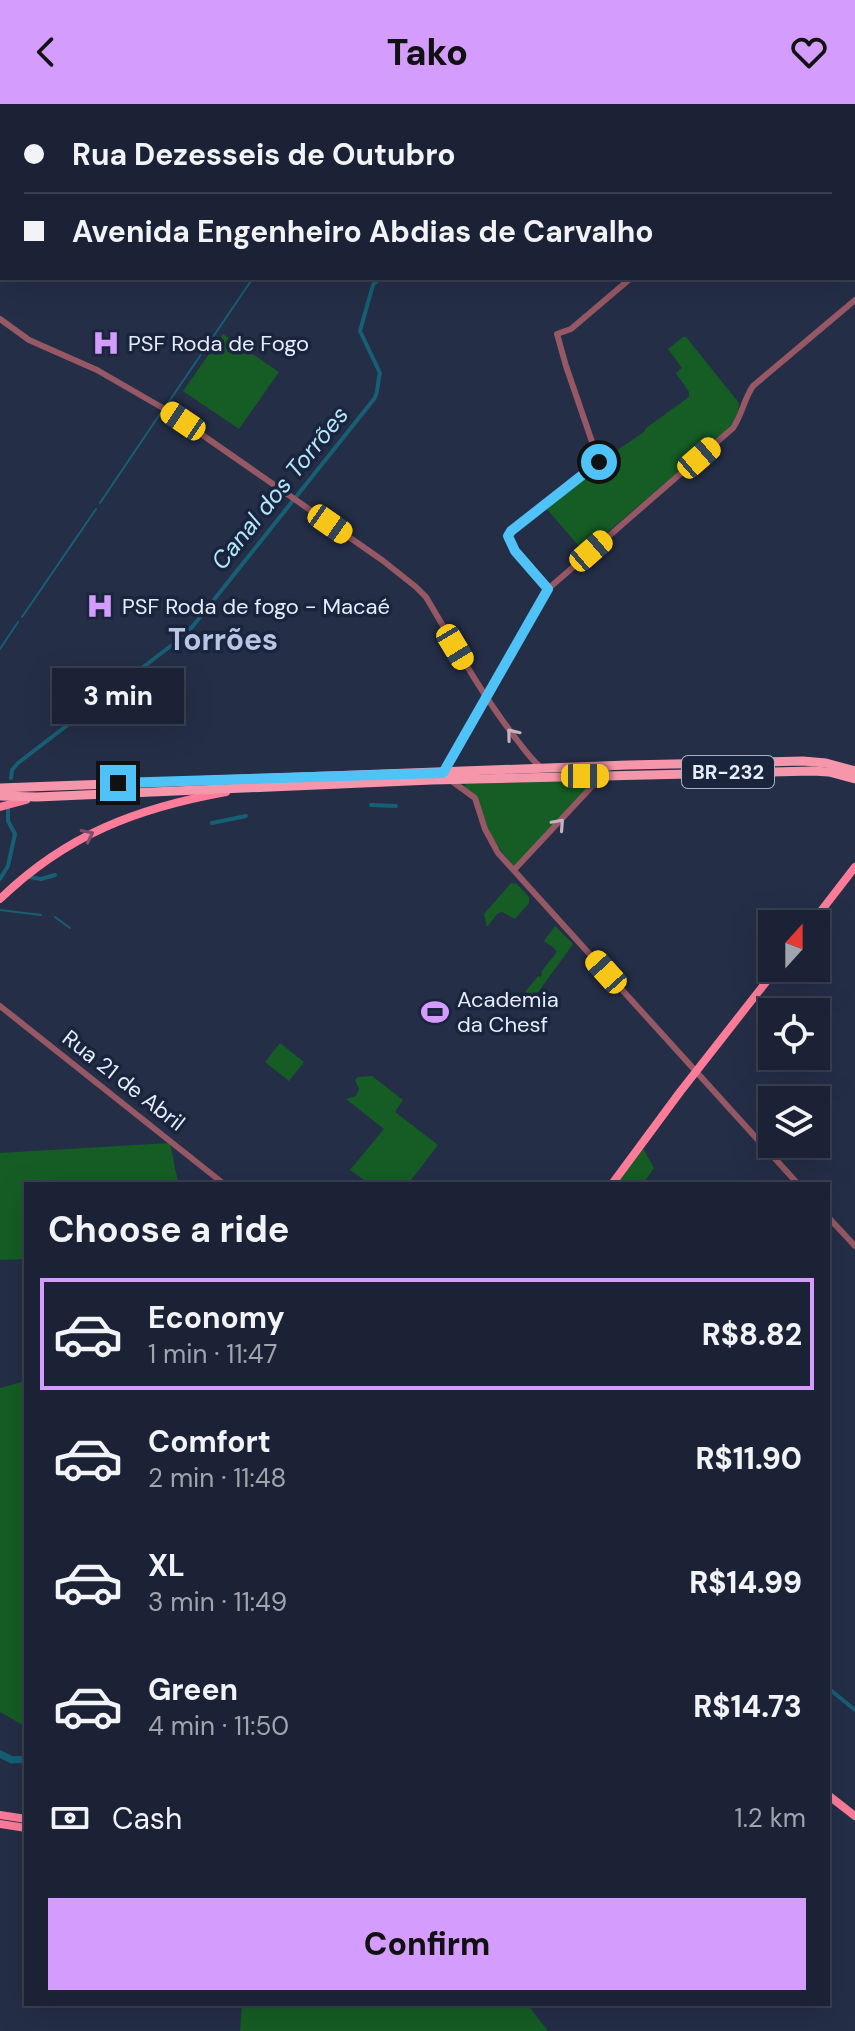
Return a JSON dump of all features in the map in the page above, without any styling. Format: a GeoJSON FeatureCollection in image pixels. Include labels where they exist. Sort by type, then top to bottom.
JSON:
{"type":"FeatureCollection","features":[{"type":"Feature","properties":{"kind":"highway","name":"BR-232"},"geometry":{"type":"LineString","coordinates":[[0,786],[542,768],[812,771],[855,777]]}},
{"type":"Feature","properties":{"kind":"highway","name":"BR-232"},"geometry":{"type":"LineString","coordinates":[[250,788],[451,781],[605,769]]}},
{"type":"Feature","properties":{"kind":"highway"},"geometry":{"type":"LineString","coordinates":[[0,796],[250,788]]}},
{"type":"Feature","properties":{"kind":"main road"},"geometry":{"type":"LineString","coordinates":[[0,899],[30,871],[65,847],[104,827],[176,801],[250,788]]}},
{"type":"Feature","properties":{"kind":"main road"},"geometry":{"type":"LineString","coordinates":[[0,807],[37,797]]}},
{"type":"Feature","properties":{"kind":"main road"},"geometry":{"type":"LineString","coordinates":[[822,910],[855,867]]}},
{"type":"Feature","properties":{"kind":"main road"},"geometry":{"type":"LineString","coordinates":[[613,1182],[766,982]]}},
{"type":"Feature","properties":{"kind":"main road"},"geometry":{"type":"LineString","coordinates":[[830,1797],[855,1816]]}},
{"type":"Feature","properties":{"kind":"main road"},"geometry":{"type":"LineString","coordinates":[[0,1815],[24,1819]]}},
{"type":"Feature","properties":{"kind":"main road"},"geometry":{"type":"LineString","coordinates":[[0,1824],[24,1828]]}},
{"type":"Feature","properties":{"kind":"street"},"geometry":{"type":"LineString","coordinates":[[548,589],[515,551],[508,536],[599,462],[557,334],[571,329],[629,280]]}},
{"type":"Feature","properties":{"kind":"street"},"geometry":{"type":"LineString","coordinates":[[796,1182],[514,870],[489,839],[475,798],[443,773],[548,589],[733,428],[753,386],[855,300]]}},
{"type":"Feature","properties":{"kind":"street"},"geometry":{"type":"LineString","coordinates":[[0,319],[29,340],[97,370],[168,411],[382,560],[424,595],[485,698],[542,768]]}},
{"type":"Feature","properties":{"kind":"street"},"geometry":{"type":"LineString","coordinates":[[514,870],[605,769]]}},
{"type":"Feature","properties":{"kind":"street","name":"Rua 21 de Abril"},"geometry":{"type":"LineString","coordinates":[[0,1006],[221,1182]]}},
{"type":"Feature","properties":{"kind":"street"},"geometry":{"type":"LineString","coordinates":[[830,1219],[855,1246]]}},
{"type":"Feature","properties":{"kind":"green space"},"geometry":{"type":"Polygon","coordinates":[[[223,334],[279,372],[239,429],[183,391],[223,334]]]}},
{"type":"Feature","properties":{"kind":"green space"},"geometry":{"type":"Polygon","coordinates":[[[683,337],[739,403],[736,416],[723,434],[584,552],[546,508],[600,462],[689,397],[676,373],[682,368],[668,349],[683,337]]]}},
{"type":"Feature","properties":{"kind":"green space"},"geometry":{"type":"Polygon","coordinates":[[[593,782],[515,867],[494,840],[479,802],[464,786],[466,784],[593,782]]]}},
{"type":"Feature","properties":{"kind":"green space"},"geometry":{"type":"Polygon","coordinates":[[[511,883],[517,884],[529,897],[529,903],[515,919],[502,912],[487,927],[484,914],[511,883]]]}},
{"type":"Feature","properties":{"kind":"green space"},"geometry":{"type":"Polygon","coordinates":[[[555,926],[573,944],[531,1002],[522,996],[542,975],[541,972],[557,952],[544,941],[555,926]]]}},
{"type":"Feature","properties":{"kind":"green space"},"geometry":{"type":"Polygon","coordinates":[[[280,1043],[304,1062],[289,1081],[265,1062],[280,1043]]]}},
{"type":"Feature","properties":{"kind":"green space"},"geometry":{"type":"Polygon","coordinates":[[[372,1076],[403,1100],[395,1112],[438,1145],[410,1182],[367,1182],[350,1170],[384,1129],[346,1099],[356,1096],[359,1089],[355,1080],[372,1076]]]}},
{"type":"Feature","properties":{"kind":"green space"},"geometry":{"type":"Polygon","coordinates":[[[170,1143],[178,1182],[24,1182],[24,1259],[0,1260],[0,1153],[170,1143]]]}},
{"type":"Feature","properties":{"kind":"green space"},"geometry":{"type":"Polygon","coordinates":[[[644,1150],[654,1168],[644,1182],[617,1182],[644,1150]]]}},
{"type":"Feature","properties":{"kind":"green space"},"geometry":{"type":"Polygon","coordinates":[[[24,1382],[24,1726],[0,1712],[0,1388],[24,1382]]]}},
{"type":"Feature","properties":{"kind":"green space"},"geometry":{"type":"Polygon","coordinates":[[[242,2006],[529,2006],[548,2031],[240,2031],[242,2006]]]}},
{"type":"Feature","properties":{"kind":"waterway"},"geometry":{"type":"LineString","coordinates":[[166,406],[252,280]]}},
{"type":"Feature","properties":{"kind":"waterway","name":"Canal dos Torrões"},"geometry":{"type":"LineString","coordinates":[[11,778],[12,770],[18,763],[193,626],[374,399],[380,373],[360,331],[373,285],[378,280]]}},
{"type":"Feature","properties":{"kind":"waterway"},"geometry":{"type":"LineString","coordinates":[[100,503],[162,411]]}},
{"type":"Feature","properties":{"kind":"waterway"},"geometry":{"type":"LineString","coordinates":[[22,617],[96,509]]}},
{"type":"Feature","properties":{"kind":"waterway"},"geometry":{"type":"LineString","coordinates":[[0,649],[18,622]]}},
{"type":"Feature","properties":{"kind":"waterway"},"geometry":{"type":"LineString","coordinates":[[371,805],[396,806]]}},
{"type":"Feature","properties":{"kind":"waterway"},"geometry":{"type":"LineString","coordinates":[[0,879],[8,866],[15,834],[8,821],[8,808]]}},
{"type":"Feature","properties":{"kind":"waterway"},"geometry":{"type":"LineString","coordinates":[[212,823],[246,816]]}},
{"type":"Feature","properties":{"kind":"waterway"},"geometry":{"type":"LineString","coordinates":[[29,877],[41,879],[55,875]]}},
{"type":"Feature","properties":{"kind":"waterway"},"geometry":{"type":"LineString","coordinates":[[0,910],[41,915]]}},
{"type":"Feature","properties":{"kind":"waterway"},"geometry":{"type":"LineString","coordinates":[[55,917],[70,928]]}},
{"type":"Feature","properties":{"kind":"waterway"},"geometry":{"type":"LineString","coordinates":[[830,1690],[855,1710]]}},
{"type":"Feature","properties":{"kind":"waterway"},"geometry":{"type":"LineString","coordinates":[[0,1754],[12,1760],[24,1759]]}},
{"type":"Feature","properties":{"kind":"place","name":"PSF Roda de Fogo"},"geometry":{"type":"Point","coordinates":[106,343]}},
{"type":"Feature","properties":{"kind":"place","name":"PSF Roda de fogo - Macaé"},"geometry":{"type":"Point","coordinates":[100,606]}},
{"type":"Feature","properties":{"kind":"place","name":"Academia da Chesf"},"geometry":{"type":"Point","coordinates":[435,1012]}},
{"type":"Feature","properties":{"kind":"district","name":"Torrões"},"geometry":{"type":"Point","coordinates":[223,640]}},
{"type":"Feature","properties":{"kind":"route"},"geometry":{"type":"LineString","coordinates":[[118,783],[443,773],[548,589],[515,551],[508,536],[599,462]]}}]}
